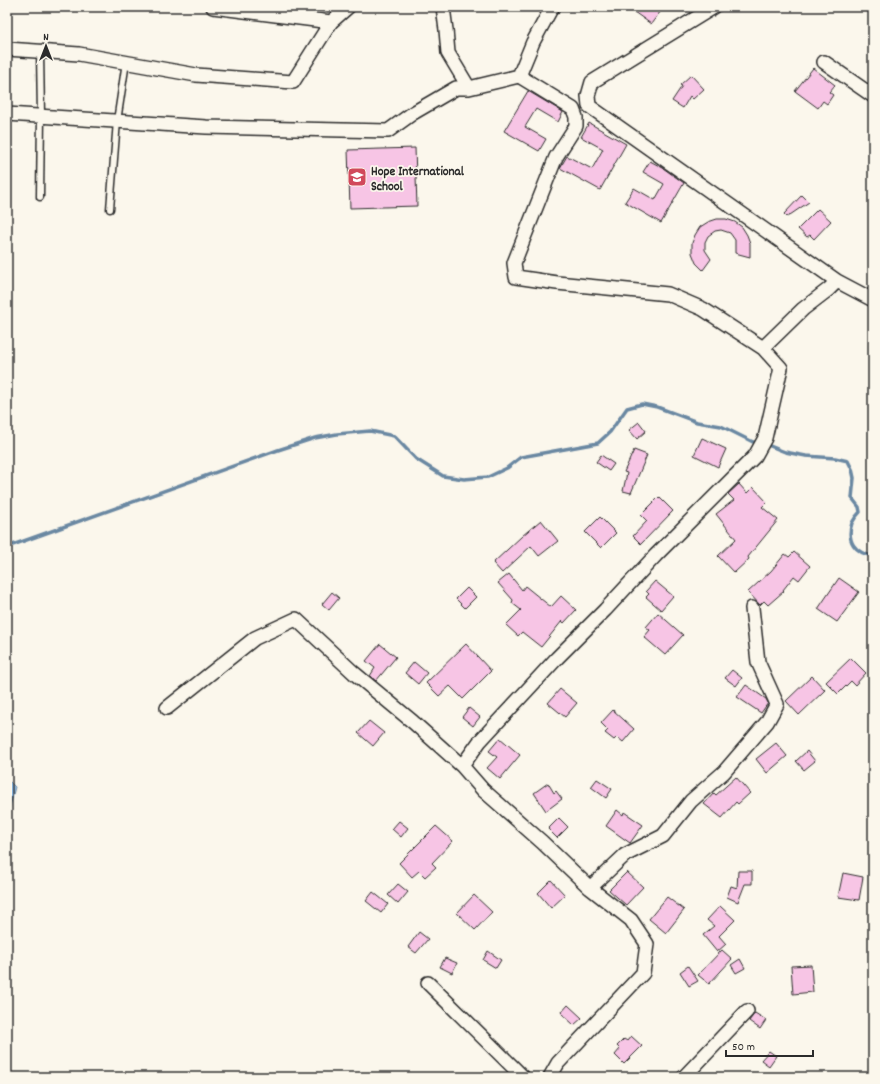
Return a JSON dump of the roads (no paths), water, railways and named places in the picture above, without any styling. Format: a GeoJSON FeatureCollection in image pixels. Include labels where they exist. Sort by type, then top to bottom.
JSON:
{"type":"FeatureCollection","features":[{"type":"Feature","properties":{"kind":"street"},"geometry":{"type":"LineString","coordinates":[[213,7],[331,22]]}},
{"type":"Feature","properties":{"kind":"street"},"geometry":{"type":"LineString","coordinates":[[7,49],[79,54],[196,75],[293,82],[331,22],[348,7]]}},
{"type":"Feature","properties":{"kind":"street"},"geometry":{"type":"LineString","coordinates":[[443,7],[448,53],[469,88]]}},
{"type":"Feature","properties":{"kind":"street"},"geometry":{"type":"LineString","coordinates":[[519,76],[533,42],[551,8],[553,7]]}},
{"type":"Feature","properties":{"kind":"street"},"geometry":{"type":"LineString","coordinates":[[714,7],[592,82],[588,96],[588,106],[836,281],[873,300]]}},
{"type":"Feature","properties":{"kind":"street"},"geometry":{"type":"LineString","coordinates":[[824,62],[873,96]]}},
{"type":"Feature","properties":{"kind":"street"},"geometry":{"type":"LineString","coordinates":[[7,114],[206,127],[388,131],[413,112],[456,88],[469,88],[519,76],[573,109],[576,117],[576,126],[556,157],[514,263],[516,277],[557,283],[668,294],[703,309],[763,348],[781,368],[765,438],[755,456],[656,555],[605,610],[557,658],[480,741],[462,766]]}},
{"type":"Feature","properties":{"kind":"street"},"geometry":{"type":"LineString","coordinates":[[763,348],[803,309],[829,289],[836,281]]}},
{"type":"Feature","properties":{"kind":"street"},"geometry":{"type":"LineString","coordinates":[[590,888],[625,855],[663,836],[691,801],[724,772],[767,722],[777,704],[758,662],[752,608]]}},
{"type":"Feature","properties":{"kind":"street"},"geometry":{"type":"LineString","coordinates":[[167,708],[255,638],[296,620],[354,673],[413,722],[462,766],[483,790],[542,842],[590,888],[631,920],[647,944],[643,973],[558,1063],[550,1077]]}},
{"type":"Feature","properties":{"kind":"street"},"geometry":{"type":"LineString","coordinates":[[428,983],[523,1077]]}},
{"type":"Feature","properties":{"kind":"street"},"geometry":{"type":"LineString","coordinates":[[684,1077],[747,1011]]}},
{"type":"Feature","properties":{"kind":"lane"},"geometry":{"type":"LineString","coordinates":[[40,51],[40,197]]}},
{"type":"Feature","properties":{"kind":"lane"},"geometry":{"type":"LineString","coordinates":[[110,209],[117,121],[126,62]]}},
{"type":"Feature","properties":{"kind":"water"},"geometry":{"type":"Polygon","coordinates":[[[7,779],[15,787],[7,818],[7,779]]]}},
{"type":"Feature","properties":{"kind":"waterway"},"geometry":{"type":"LineString","coordinates":[[7,547],[278,450],[315,438],[337,434],[370,431],[394,436],[416,459],[443,476],[464,479],[488,477],[507,468],[521,457],[598,443],[610,432],[627,408],[642,404],[657,407],[697,422],[721,426],[753,442],[759,443]]}},
{"type":"Feature","properties":{"kind":"waterway"},"geometry":{"type":"LineString","coordinates":[[765,444],[785,452],[848,461],[854,478],[852,498],[859,507],[860,512],[852,523],[850,529],[851,541],[861,552],[873,556]]}},
{"type":"Feature","properties":{"kind":"place","name":"Hope International School"},"geometry":{"type":"Point","coordinates":[357,177]}}]}
